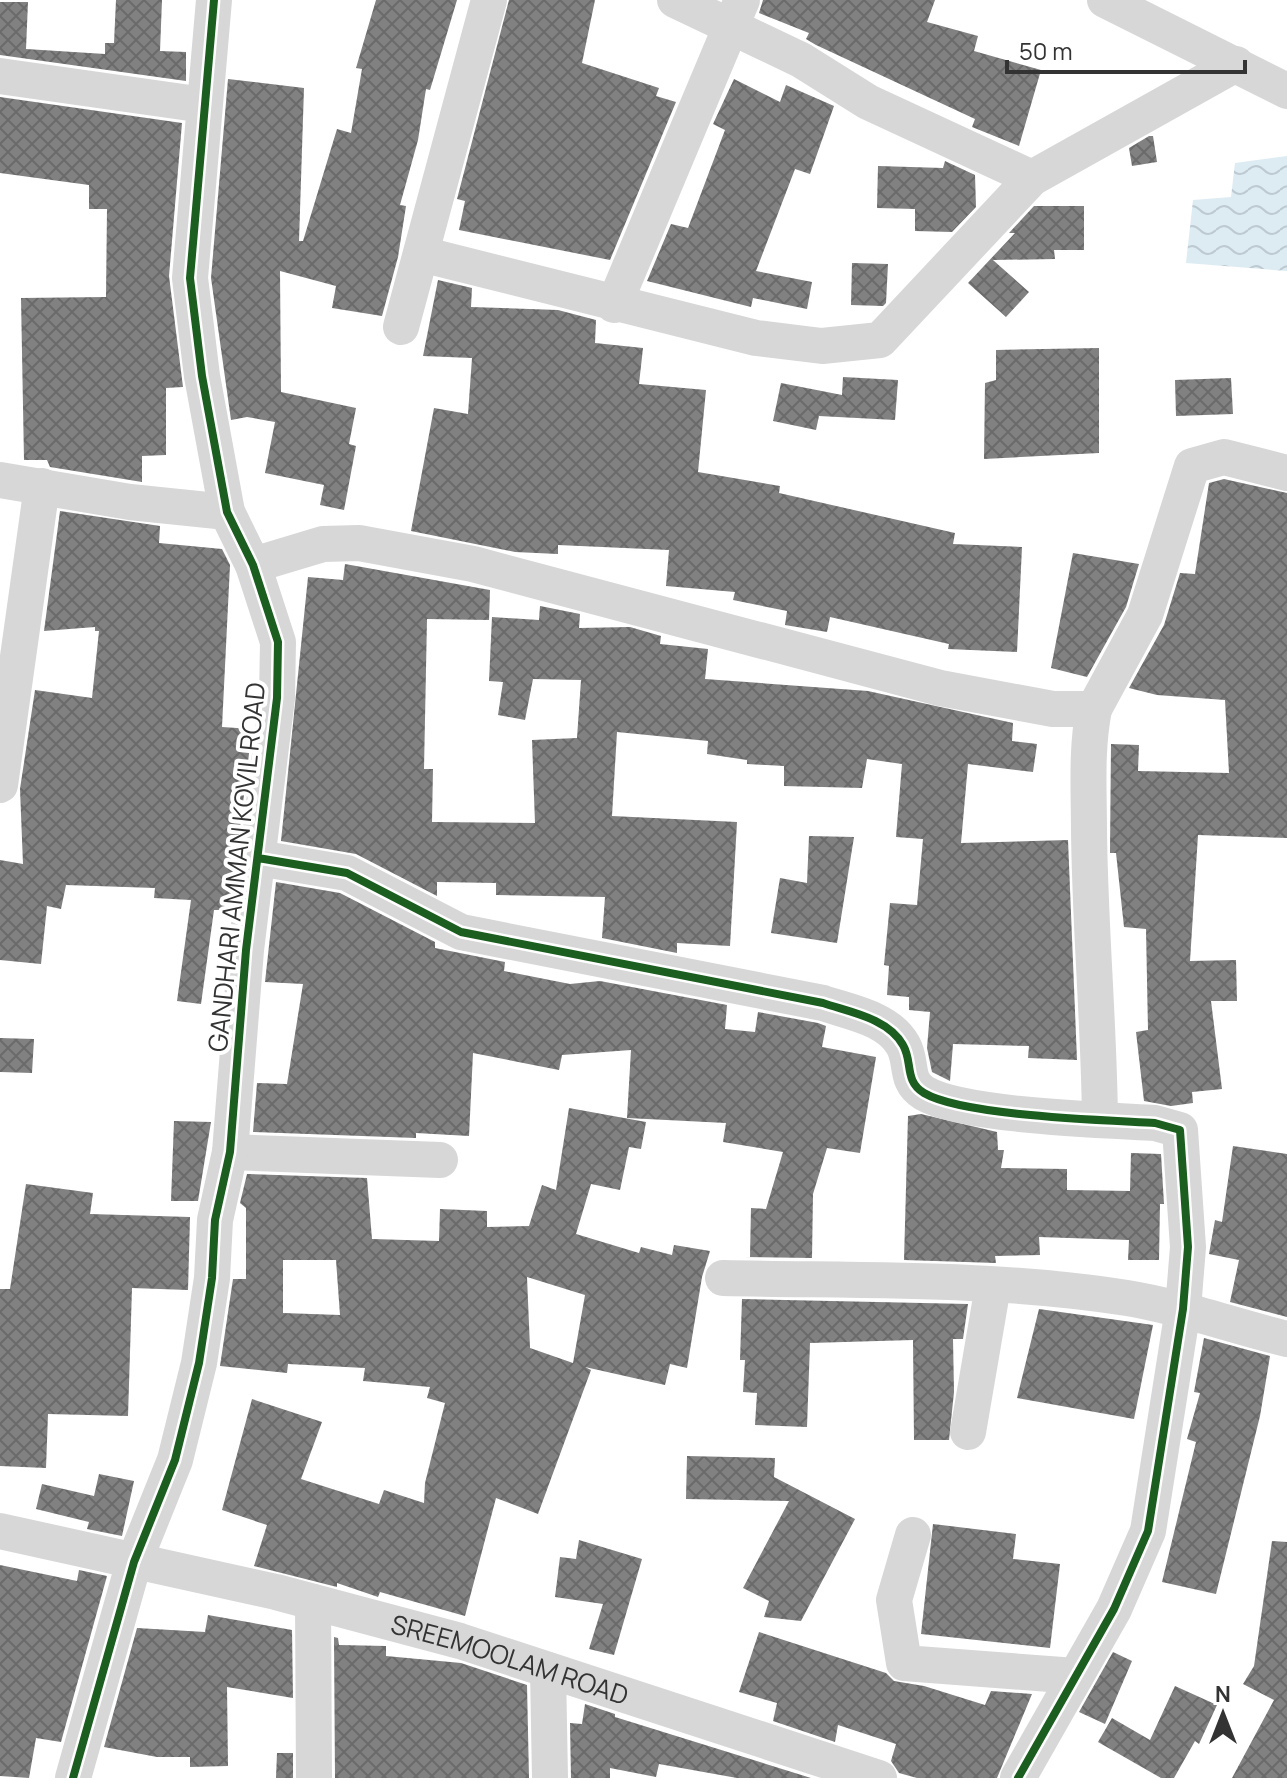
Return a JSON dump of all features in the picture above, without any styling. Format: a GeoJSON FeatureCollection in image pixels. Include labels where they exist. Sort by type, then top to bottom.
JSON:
{"type":"FeatureCollection","features":[{"type":"Feature","properties":{"kind":"street","name":"GANDHARI AMMAN KOVIL ROAD"},"geometry":{"type":"LineString","coordinates":[[73,1778],[134,1562],[175,1460],[199,1363],[212,1278],[215,1220],[230,1152],[234,1071],[277,698],[278,642],[253,565],[227,512],[202,376],[190,278],[214,0]]}},
{"type":"Feature","properties":{"kind":"street"},"geometry":{"type":"LineString","coordinates":[[401,327],[489,0]]}},
{"type":"Feature","properties":{"kind":"street"},"geometry":{"type":"LineString","coordinates":[[675,0],[736,12],[801,60],[868,102],[1032,178]]}},
{"type":"Feature","properties":{"kind":"street"},"geometry":{"type":"LineString","coordinates":[[1105,0],[1287,91]]}},
{"type":"Feature","properties":{"kind":"street"},"geometry":{"type":"LineString","coordinates":[[614,305],[736,12]]}},
{"type":"Feature","properties":{"kind":"street"},"geometry":{"type":"LineString","coordinates":[[421,254],[614,305],[756,338],[822,346],[880,340],[1032,178],[1236,64]]}},
{"type":"Feature","properties":{"kind":"street"},"geometry":{"type":"LineString","coordinates":[[0,76],[204,105]]}},
{"type":"Feature","properties":{"kind":"street"},"geometry":{"type":"LineString","coordinates":[[1100,1120],[1099,1037],[1090,910],[1088,742],[1094,709],[1145,615],[1192,466],[1224,457],[1287,473]]}},
{"type":"Feature","properties":{"kind":"street"},"geometry":{"type":"LineString","coordinates":[[0,480],[130,502],[227,512]]}},
{"type":"Feature","properties":{"kind":"street"},"geometry":{"type":"LineString","coordinates":[[0,785],[42,486]]}},
{"type":"Feature","properties":{"kind":"street"},"geometry":{"type":"LineString","coordinates":[[253,565],[323,544],[359,543],[473,564],[940,688],[1053,709],[1094,709]]}},
{"type":"Feature","properties":{"kind":"street"},"geometry":{"type":"LineString","coordinates":[[258,858],[347,873],[461,932],[823,1003],[888,1027],[904,1045],[911,1081],[924,1094],[965,1106],[1155,1123],[1180,1130],[1188,1247],[1183,1309],[1148,1531],[1114,1609],[1018,1778]]}},
{"type":"Feature","properties":{"kind":"street"},"geometry":{"type":"LineString","coordinates":[[230,1152],[440,1160]]}},
{"type":"Feature","properties":{"kind":"street"},"geometry":{"type":"LineString","coordinates":[[723,1278],[993,1286],[1125,1298],[1183,1309],[1287,1339]]}},
{"type":"Feature","properties":{"kind":"street"},"geometry":{"type":"LineString","coordinates":[[968,1432],[993,1286]]}},
{"type":"Feature","properties":{"kind":"street","name":"SREEMOOLAM ROAD"},"geometry":{"type":"LineString","coordinates":[[0,1531],[313,1602],[460,1641],[879,1778]]}},
{"type":"Feature","properties":{"kind":"street"},"geometry":{"type":"LineString","coordinates":[[913,1535],[894,1600],[904,1663],[1076,1676]]}},
{"type":"Feature","properties":{"kind":"street"},"geometry":{"type":"LineString","coordinates":[[313,1602],[314,1778]]}},
{"type":"Feature","properties":{"kind":"street"},"geometry":{"type":"LineString","coordinates":[[548,1670],[550,1778]]}},
{"type":"Feature","properties":{"kind":"water"},"geometry":{"type":"Polygon","coordinates":[[[1287,156],[1287,271],[1186,263],[1193,200],[1231,197],[1235,163],[1287,156]]]}},
{"type":"Feature","properties":{"kind":"building"},"geometry":{"type":"Polygon","coordinates":[[[116,0],[162,0],[160,51],[186,52],[186,81],[0,55],[0,2],[28,2],[26,49],[105,54],[105,43],[114,43],[116,0]]]}},
{"type":"Feature","properties":{"kind":"building"},"geometry":{"type":"Polygon","coordinates":[[[376,0],[457,0],[430,90],[426,89],[418,140],[400,205],[406,206],[398,257],[382,316],[332,308],[336,286],[280,271],[281,392],[356,408],[349,444],[356,446],[344,510],[320,505],[324,485],[265,473],[275,422],[247,417],[231,420],[211,278],[228,79],[304,88],[299,241],[303,241],[337,129],[351,133],[362,69],[356,68],[376,0]]]}},
{"type":"Feature","properties":{"kind":"building"},"geometry":{"type":"Polygon","coordinates":[[[509,0],[595,0],[582,63],[659,88],[656,96],[676,102],[610,260],[459,230],[465,201],[457,199],[509,0]]]}},
{"type":"Feature","properties":{"kind":"building"},"geometry":{"type":"Polygon","coordinates":[[[763,0],[935,0],[927,22],[978,36],[974,51],[1041,70],[1019,146],[972,127],[975,119],[816,45],[806,39],[809,33],[759,13],[763,0]]]}},
{"type":"Feature","properties":{"kind":"building"},"geometry":{"type":"Polygon","coordinates":[[[734,79],[780,102],[786,85],[834,106],[810,174],[795,169],[756,271],[812,282],[807,309],[753,298],[751,307],[647,281],[671,224],[688,228],[725,130],[713,124],[734,79]]]}},
{"type":"Feature","properties":{"kind":"building"},"geometry":{"type":"Polygon","coordinates":[[[0,97],[182,123],[169,276],[183,387],[166,388],[166,455],[142,456],[142,482],[50,467],[47,460],[24,460],[21,298],[106,297],[107,209],[89,209],[89,185],[0,173],[0,97]]]}},
{"type":"Feature","properties":{"kind":"building"},"geometry":{"type":"Polygon","coordinates":[[[1153,136],[1157,162],[1132,166],[1129,148],[1153,136]]]}},
{"type":"Feature","properties":{"kind":"building"},"geometry":{"type":"Polygon","coordinates":[[[945,161],[975,175],[976,207],[952,232],[915,231],[915,209],[877,208],[878,166],[943,168],[945,161]]]}},
{"type":"Feature","properties":{"kind":"building"},"geometry":{"type":"Polygon","coordinates":[[[1034,206],[1084,206],[1084,250],[1054,250],[1055,259],[993,260],[1029,292],[1006,317],[968,283],[1015,233],[1009,233],[1034,206]]]}},
{"type":"Feature","properties":{"kind":"building"},"geometry":{"type":"Polygon","coordinates":[[[852,263],[888,264],[886,303],[883,306],[851,305],[852,263]]]}},
{"type":"Feature","properties":{"kind":"building"},"geometry":{"type":"Polygon","coordinates":[[[438,280],[472,288],[471,307],[558,310],[596,320],[595,343],[643,348],[639,384],[706,390],[698,472],[780,486],[779,493],[955,533],[953,544],[1022,547],[1017,652],[948,649],[949,644],[830,617],[827,632],[785,625],[787,611],[733,600],[735,592],[666,586],[669,550],[558,545],[558,554],[515,552],[411,531],[434,408],[468,414],[472,358],[423,356],[438,280]]]}},
{"type":"Feature","properties":{"kind":"building"},"geometry":{"type":"Polygon","coordinates":[[[1099,348],[1099,453],[984,459],[985,383],[996,380],[996,350],[1099,348]]]}},
{"type":"Feature","properties":{"kind":"building"},"geometry":{"type":"Polygon","coordinates":[[[843,377],[898,380],[895,420],[819,416],[816,430],[773,421],[781,383],[842,395],[843,377]]]}},
{"type":"Feature","properties":{"kind":"building"},"geometry":{"type":"Polygon","coordinates":[[[1231,378],[1233,414],[1176,416],[1175,380],[1231,378]]]}},
{"type":"Feature","properties":{"kind":"building"},"geometry":{"type":"Polygon","coordinates":[[[1224,479],[1287,493],[1287,838],[1198,835],[1190,961],[1236,960],[1237,1001],[1211,1001],[1222,1089],[1192,1092],[1193,1103],[1171,1106],[1144,1101],[1136,1032],[1148,1030],[1146,929],[1124,927],[1116,853],[1110,853],[1111,744],[1139,745],[1138,771],[1229,773],[1225,700],[1157,695],[1129,688],[1164,625],[1180,573],[1195,574],[1209,483],[1224,479]]]}},
{"type":"Feature","properties":{"kind":"building"},"geometry":{"type":"Polygon","coordinates":[[[60,511],[160,526],[159,543],[222,549],[230,565],[222,727],[252,729],[230,910],[214,910],[201,1004],[177,1001],[191,900],[154,898],[155,888],[66,885],[61,909],[47,906],[41,964],[0,960],[0,860],[23,864],[20,789],[35,690],[92,698],[99,631],[95,631],[95,627],[44,631],[60,511]]]}},
{"type":"Feature","properties":{"kind":"building"},"geometry":{"type":"Polygon","coordinates":[[[1073,553],[1139,564],[1126,607],[1087,677],[1051,668],[1073,553]]]}},
{"type":"Feature","properties":{"kind":"building"},"geometry":{"type":"Polygon","coordinates":[[[345,564],[490,590],[489,620],[427,619],[424,769],[433,769],[432,822],[535,823],[532,740],[577,738],[581,680],[533,679],[525,720],[498,715],[503,682],[489,681],[492,617],[539,620],[540,606],[580,614],[579,628],[630,627],[661,636],[660,644],[708,649],[705,679],[868,691],[1013,723],[1012,741],[1037,744],[1033,772],[968,764],[961,843],[1068,840],[1077,1060],[1028,1058],[1029,1046],[953,1044],[950,1081],[932,1072],[927,1048],[930,1012],[909,1010],[909,997],[887,995],[889,966],[884,965],[890,903],[917,905],[923,839],[896,837],[902,764],[867,759],[862,788],[784,786],[784,766],[747,764],[747,760],[707,754],[708,741],[617,732],[612,816],[737,822],[730,946],[677,943],[677,953],[602,938],[605,897],[496,895],[496,883],[437,882],[437,896],[356,854],[281,841],[308,577],[343,580],[345,564]]]}},
{"type":"Feature","properties":{"kind":"building"},"geometry":{"type":"Polygon","coordinates":[[[809,836],[854,837],[837,943],[771,933],[780,878],[807,883],[809,836]]]}},
{"type":"Feature","properties":{"kind":"building"},"geometry":{"type":"Polygon","coordinates":[[[276,882],[340,893],[435,942],[435,948],[505,962],[504,971],[570,984],[600,981],[727,1005],[725,1029],[755,1032],[758,1012],[818,1023],[826,1026],[822,1047],[876,1057],[860,1153],[827,1148],[813,1194],[812,1258],[744,1257],[750,1257],[751,1208],[766,1209],[783,1152],[723,1142],[726,1123],[627,1118],[631,1050],[562,1055],[559,1070],[473,1053],[469,1136],[416,1133],[416,1138],[253,1132],[257,1083],[287,1084],[303,984],[265,982],[276,882]]]}},
{"type":"Feature","properties":{"kind":"building"},"geometry":{"type":"Polygon","coordinates":[[[0,1038],[34,1039],[32,1073],[0,1072],[0,1038]]]}},
{"type":"Feature","properties":{"kind":"building"},"geometry":{"type":"Polygon","coordinates":[[[569,1108],[646,1122],[641,1149],[629,1147],[620,1190],[591,1184],[576,1234],[639,1253],[641,1247],[672,1255],[674,1245],[710,1251],[702,1277],[687,1368],[670,1364],[665,1385],[585,1367],[591,1370],[538,1514],[496,1498],[465,1616],[380,1592],[378,1597],[337,1583],[337,1587],[254,1566],[267,1525],[222,1510],[252,1399],[322,1422],[301,1479],[379,1504],[384,1490],[424,1503],[425,1483],[445,1403],[427,1398],[430,1387],[363,1381],[365,1368],[288,1364],[287,1373],[220,1366],[233,1279],[246,1279],[246,1208],[240,1203],[247,1174],[367,1178],[372,1239],[439,1241],[440,1209],[487,1211],[487,1227],[529,1226],[542,1185],[556,1190],[569,1108]],[[283,1260],[283,1313],[340,1315],[336,1260],[283,1260]],[[527,1277],[530,1348],[573,1363],[585,1295],[527,1277]]]}},
{"type":"Feature","properties":{"kind":"building"},"geometry":{"type":"Polygon","coordinates":[[[921,1114],[997,1132],[998,1150],[1004,1150],[1001,1168],[1067,1169],[1067,1190],[1130,1191],[1131,1153],[1161,1154],[1164,1204],[1160,1204],[1159,1260],[1128,1260],[1129,1240],[1039,1237],[1040,1255],[995,1256],[996,1263],[904,1260],[908,1116],[921,1114]]]}},
{"type":"Feature","properties":{"kind":"building"},"geometry":{"type":"Polygon","coordinates":[[[174,1121],[211,1122],[198,1201],[171,1201],[174,1121]]]}},
{"type":"Feature","properties":{"kind":"building"},"geometry":{"type":"Polygon","coordinates":[[[1233,1146],[1287,1154],[1287,1317],[1230,1302],[1239,1260],[1209,1254],[1215,1220],[1222,1222],[1233,1146]]]}},
{"type":"Feature","properties":{"kind":"building"},"geometry":{"type":"Polygon","coordinates":[[[26,1184],[93,1193],[90,1214],[190,1217],[188,1290],[132,1288],[128,1416],[48,1414],[46,1468],[0,1466],[0,1289],[10,1289],[26,1184]]]}},
{"type":"Feature","properties":{"kind":"building"},"geometry":{"type":"Polygon","coordinates":[[[742,1299],[968,1304],[963,1339],[953,1339],[954,1392],[949,1440],[914,1440],[913,1340],[810,1343],[807,1427],[755,1425],[757,1393],[743,1392],[745,1360],[740,1360],[742,1299]]]}},
{"type":"Feature","properties":{"kind":"building"},"geometry":{"type":"Polygon","coordinates":[[[1039,1309],[1153,1325],[1134,1419],[1017,1398],[1039,1309]]]}},
{"type":"Feature","properties":{"kind":"building"},"geometry":{"type":"Polygon","coordinates":[[[1204,1338],[1270,1356],[1260,1416],[1216,1594],[1162,1582],[1196,1442],[1187,1439],[1200,1393],[1194,1392],[1204,1338]]]}},
{"type":"Feature","properties":{"kind":"building"},"geometry":{"type":"Polygon","coordinates":[[[687,1456],[775,1458],[774,1477],[855,1519],[801,1621],[764,1617],[769,1601],[743,1588],[789,1501],[686,1499],[687,1456]]]}},
{"type":"Feature","properties":{"kind":"building"},"geometry":{"type":"Polygon","coordinates":[[[99,1474],[134,1481],[122,1536],[87,1529],[89,1522],[36,1509],[42,1484],[94,1496],[99,1474]]]}},
{"type":"Feature","properties":{"kind":"building"},"geometry":{"type":"Polygon","coordinates":[[[933,1524],[1016,1534],[1013,1559],[1060,1564],[1050,1648],[921,1634],[933,1524]]]}},
{"type":"Feature","properties":{"kind":"building"},"geometry":{"type":"Polygon","coordinates":[[[579,1540],[642,1559],[614,1655],[589,1649],[603,1604],[555,1597],[560,1557],[576,1559],[579,1540]]]}},
{"type":"Feature","properties":{"kind":"building"},"geometry":{"type":"Polygon","coordinates":[[[1272,1541],[1287,1542],[1287,1778],[1232,1778],[1274,1700],[1243,1684],[1254,1666],[1272,1541]]]}},
{"type":"Feature","properties":{"kind":"building"},"geometry":{"type":"Polygon","coordinates":[[[0,1565],[77,1581],[79,1570],[107,1576],[61,1742],[36,1738],[29,1778],[0,1776],[0,1565]]]}},
{"type":"Feature","properties":{"kind":"building"},"geometry":{"type":"Polygon","coordinates":[[[208,1615],[292,1630],[293,1698],[227,1687],[228,1766],[190,1767],[190,1757],[157,1757],[104,1747],[137,1628],[205,1632],[208,1615]]]}},
{"type":"Feature","properties":{"kind":"building"},"geometry":{"type":"Polygon","coordinates":[[[759,1632],[886,1673],[894,1681],[924,1686],[985,1705],[991,1691],[1032,1694],[997,1778],[917,1778],[899,1773],[891,1761],[896,1744],[838,1725],[835,1742],[773,1721],[777,1703],[739,1692],[759,1632]]]}},
{"type":"Feature","properties":{"kind":"building"},"geometry":{"type":"Polygon","coordinates":[[[334,1637],[338,1638],[339,1645],[386,1646],[386,1656],[461,1663],[527,1685],[529,1778],[335,1778],[334,1637]]]}},
{"type":"Feature","properties":{"kind":"building"},"geometry":{"type":"Polygon","coordinates":[[[1113,1652],[1132,1661],[1105,1724],[1079,1712],[1113,1652]]]}},
{"type":"Feature","properties":{"kind":"building"},"geometry":{"type":"Polygon","coordinates":[[[1175,1686],[1217,1705],[1199,1744],[1195,1741],[1174,1778],[1161,1778],[1098,1742],[1112,1718],[1150,1740],[1175,1686]]]}},
{"type":"Feature","properties":{"kind":"building"},"geometry":{"type":"Polygon","coordinates":[[[585,1704],[615,1714],[615,1717],[811,1778],[737,1778],[659,1764],[656,1777],[610,1768],[610,1778],[571,1778],[570,1723],[582,1724],[585,1704]]]}},
{"type":"Feature","properties":{"kind":"building"},"geometry":{"type":"Polygon","coordinates":[[[277,1753],[293,1753],[293,1778],[276,1778],[277,1753]]]}},
{"type":"Feature","properties":{"kind":"cycle path"},"geometry":{"type":"LineString","coordinates":[[73,1778],[134,1562],[175,1460],[199,1363],[212,1278],[215,1220],[230,1152],[246,950],[277,698],[278,642],[253,565],[227,512],[202,376],[190,278],[214,0]]}},
{"type":"Feature","properties":{"kind":"cycle path"},"geometry":{"type":"LineString","coordinates":[[258,858],[347,873],[461,932],[823,1003],[856,1013],[878,1022],[896,1036],[906,1051],[914,1083],[924,1093],[943,1101],[1035,1116],[1155,1123],[1180,1130],[1188,1247],[1183,1309],[1148,1531],[1114,1609],[1018,1778]]}}]}
